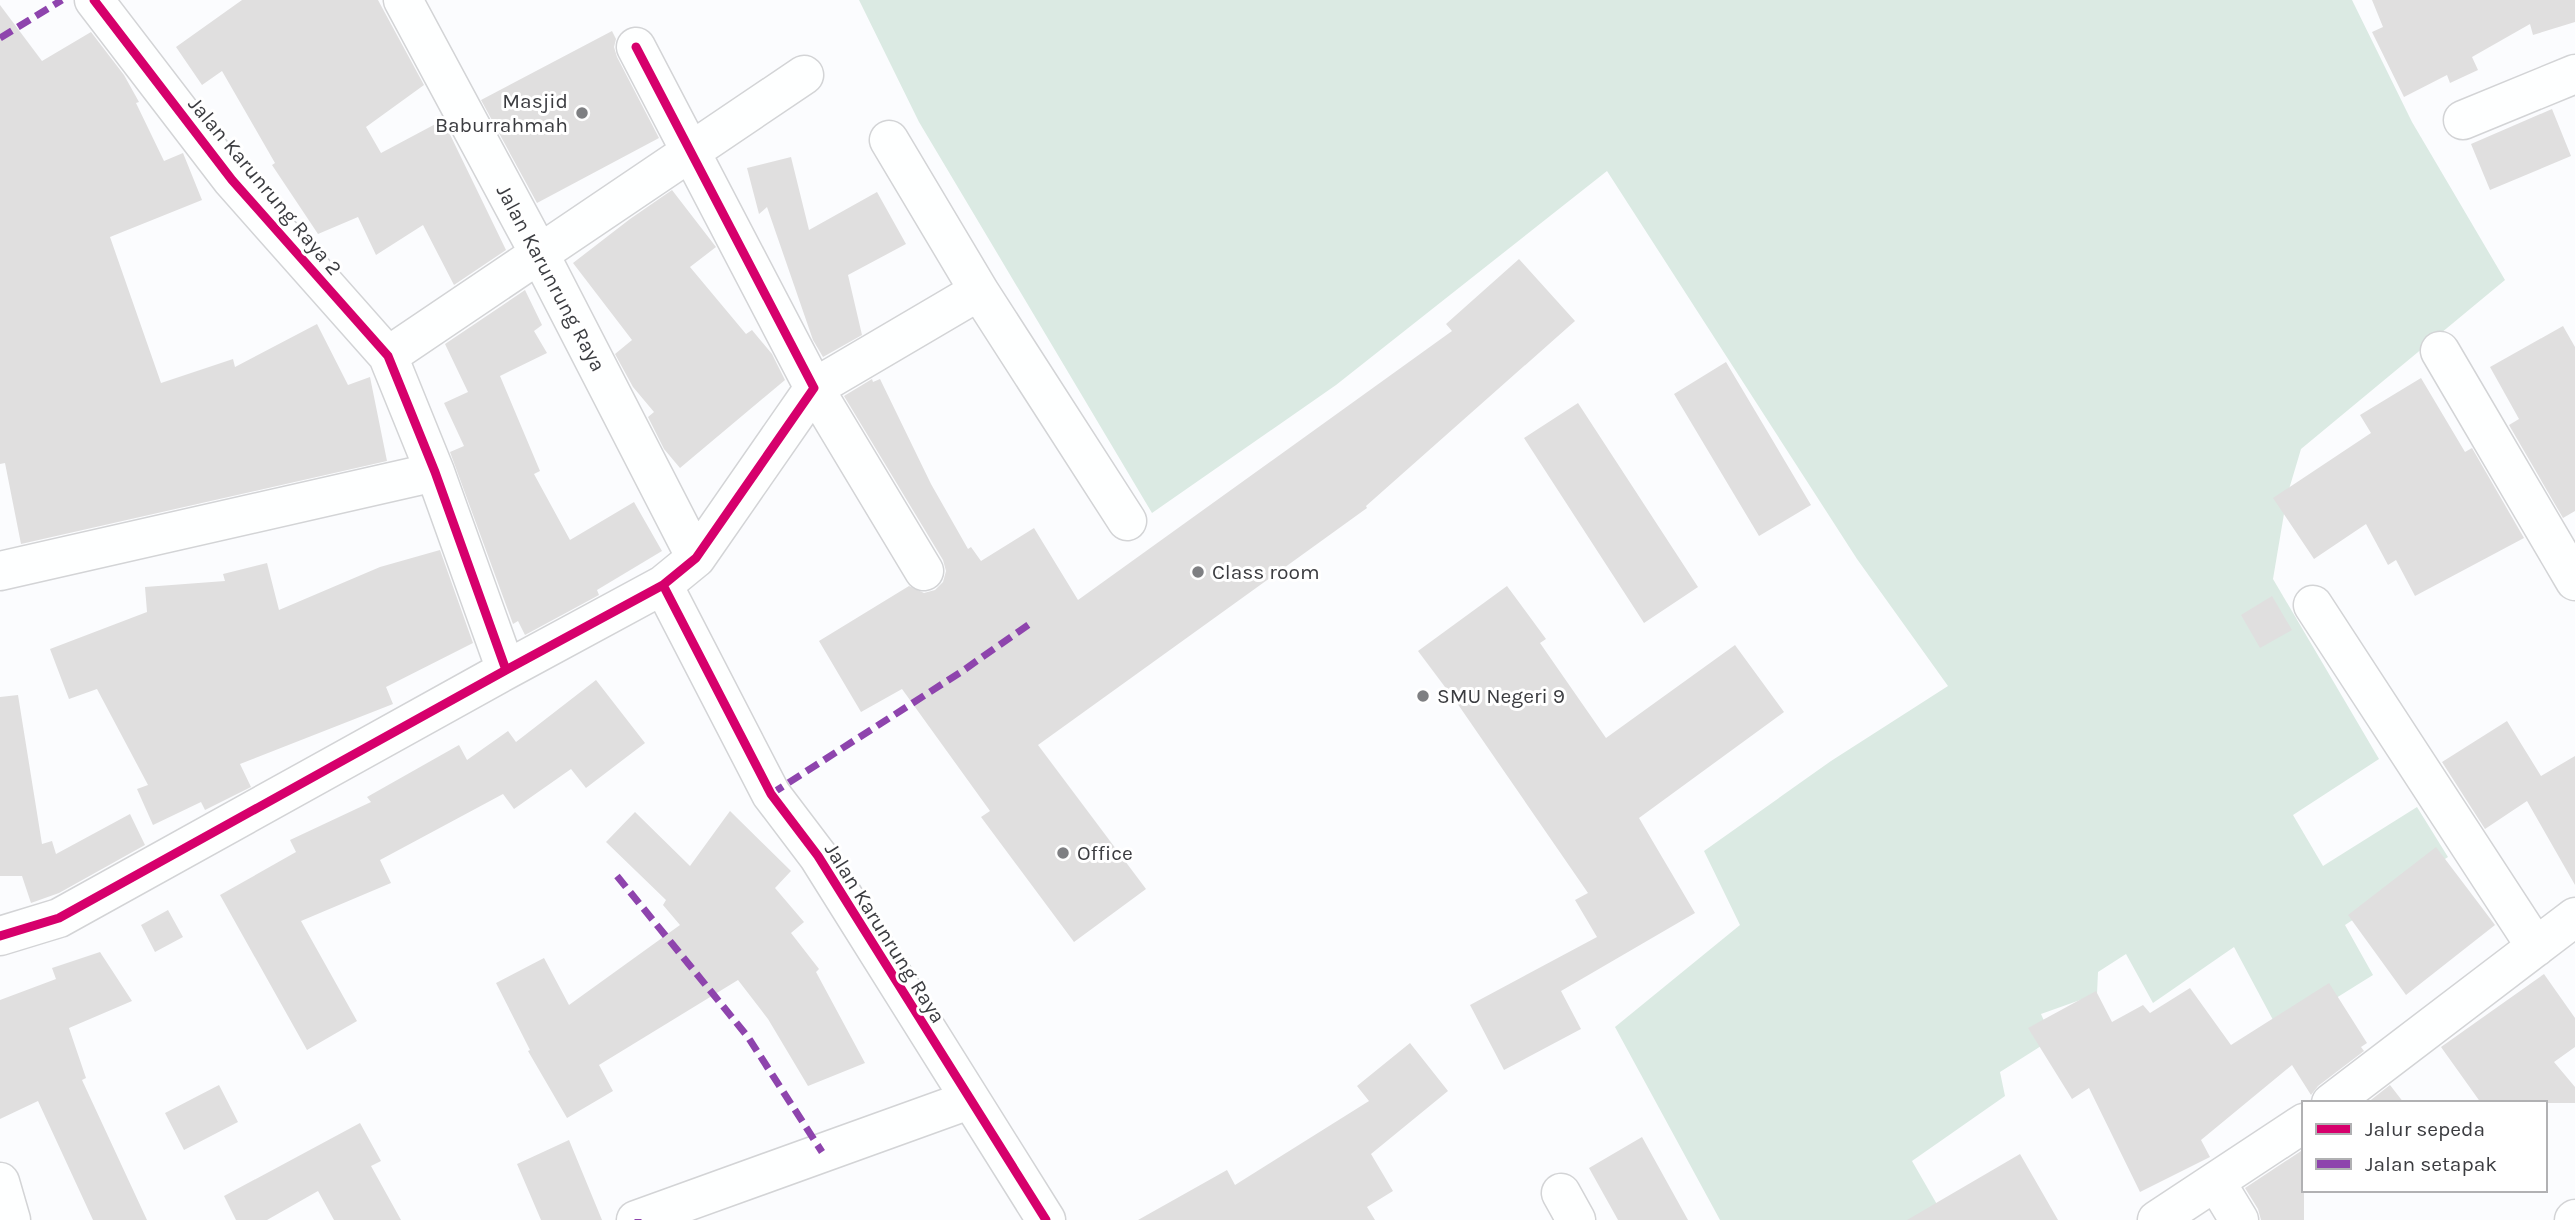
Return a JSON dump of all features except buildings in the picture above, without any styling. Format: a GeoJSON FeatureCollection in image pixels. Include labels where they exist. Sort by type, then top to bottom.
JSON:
{"type":"FeatureCollection","features":[{"type":"Feature","properties":{"kind":"street","name":"Jalan Karunrung Raya 2"},"geometry":{"type":"LineString","coordinates":[[94,0],[232,180],[388,356],[435,472],[506,670]]}},
{"type":"Feature","properties":{"kind":"street","name":"Jalan Karunrung Raya"},"geometry":{"type":"LineString","coordinates":[[403,0],[540,255],[696,558]]}},
{"type":"Feature","properties":{"kind":"street"},"geometry":{"type":"LineString","coordinates":[[636,47],[814,388],[924,571]]}},
{"type":"Feature","properties":{"kind":"street"},"geometry":{"type":"LineString","coordinates":[[388,356],[804,75]]}},
{"type":"Feature","properties":{"kind":"street"},"geometry":{"type":"LineString","coordinates":[[2463,120],[2574,77]]}},
{"type":"Feature","properties":{"kind":"street"},"geometry":{"type":"LineString","coordinates":[[889,140],[979,291],[1127,521]]}},
{"type":"Feature","properties":{"kind":"street"},"geometry":{"type":"LineString","coordinates":[[0,936],[59,918],[663,585],[696,558],[814,388],[979,291]]}},
{"type":"Feature","properties":{"kind":"street"},"geometry":{"type":"LineString","coordinates":[[2440,351],[2575,581]]}},
{"type":"Feature","properties":{"kind":"street"},"geometry":{"type":"LineString","coordinates":[[0,570],[435,472]]}},
{"type":"Feature","properties":{"kind":"street","name":"Jalan Karunrung Raya"},"geometry":{"type":"LineString","coordinates":[[663,585],[771,794],[817,856],[1046,1220]]}},
{"type":"Feature","properties":{"kind":"street"},"geometry":{"type":"LineString","coordinates":[[2313,605],[2536,947]]}},
{"type":"Feature","properties":{"kind":"street"},"geometry":{"type":"LineString","coordinates":[[2334,1101],[2575,918]]}},
{"type":"Feature","properties":{"kind":"street"},"geometry":{"type":"LineString","coordinates":[[638,1220],[969,1100]]}},
{"type":"Feature","properties":{"kind":"street"},"geometry":{"type":"LineString","coordinates":[[2157,1220],[2302,1124]]}},
{"type":"Feature","properties":{"kind":"street"},"geometry":{"type":"LineString","coordinates":[[0,1182],[11,1220]]}},
{"type":"Feature","properties":{"kind":"street"},"geometry":{"type":"LineString","coordinates":[[2216,1182],[2239,1220]]}},
{"type":"Feature","properties":{"kind":"shaded area"},"geometry":{"type":"Polygon","coordinates":[[[859,0],[2352,0],[2412,122],[2505,280],[2301,449],[2287,496],[2273,579],[2379,759],[2293,815],[2323,866],[2417,807],[2448,857],[2345,925],[2373,975],[2280,1033],[2234,947],[2153,1003],[2126,954],[2098,972],[2097,994],[2041,1014],[2052,1039],[2000,1072],[2005,1096],[1912,1161],[1946,1220],[1720,1220],[1615,1027],[1740,925],[1704,851],[1831,761],[1948,686],[1857,559],[1607,171],[1336,385],[1152,513],[919,122],[859,0]]]}},
{"type":"Feature","properties":{"kind":"marked path"},"geometry":{"type":"LineString","coordinates":[[0,38],[62,0]]}},
{"type":"Feature","properties":{"kind":"marked path"},"geometry":{"type":"LineString","coordinates":[[771,794],[961,672],[1031,623]]}},
{"type":"Feature","properties":{"kind":"marked path"},"geometry":{"type":"LineString","coordinates":[[617,876],[748,1037],[822,1152]]}},
{"type":"Feature","properties":{"kind":"cycle path"},"geometry":{"type":"LineString","coordinates":[[94,0],[232,180],[388,356],[435,472],[506,670]]}},
{"type":"Feature","properties":{"kind":"cycle path"},"geometry":{"type":"LineString","coordinates":[[0,936],[59,918],[663,585],[696,558],[814,388],[636,47]]}},
{"type":"Feature","properties":{"kind":"cycle path"},"geometry":{"type":"LineString","coordinates":[[663,585],[771,794],[818,856],[1046,1220]]}},
{"type":"Feature","properties":{"kind":"place","name":"Masjid Baburrahmah"},"geometry":{"type":"Point","coordinates":[582,113]}},
{"type":"Feature","properties":{"kind":"place","name":"Class room"},"geometry":{"type":"Point","coordinates":[1198,572]}},
{"type":"Feature","properties":{"kind":"place","name":"SMU Negeri 9"},"geometry":{"type":"Point","coordinates":[1423,696]}},
{"type":"Feature","properties":{"kind":"place","name":"Office"},"geometry":{"type":"Point","coordinates":[1063,853]}}]}
